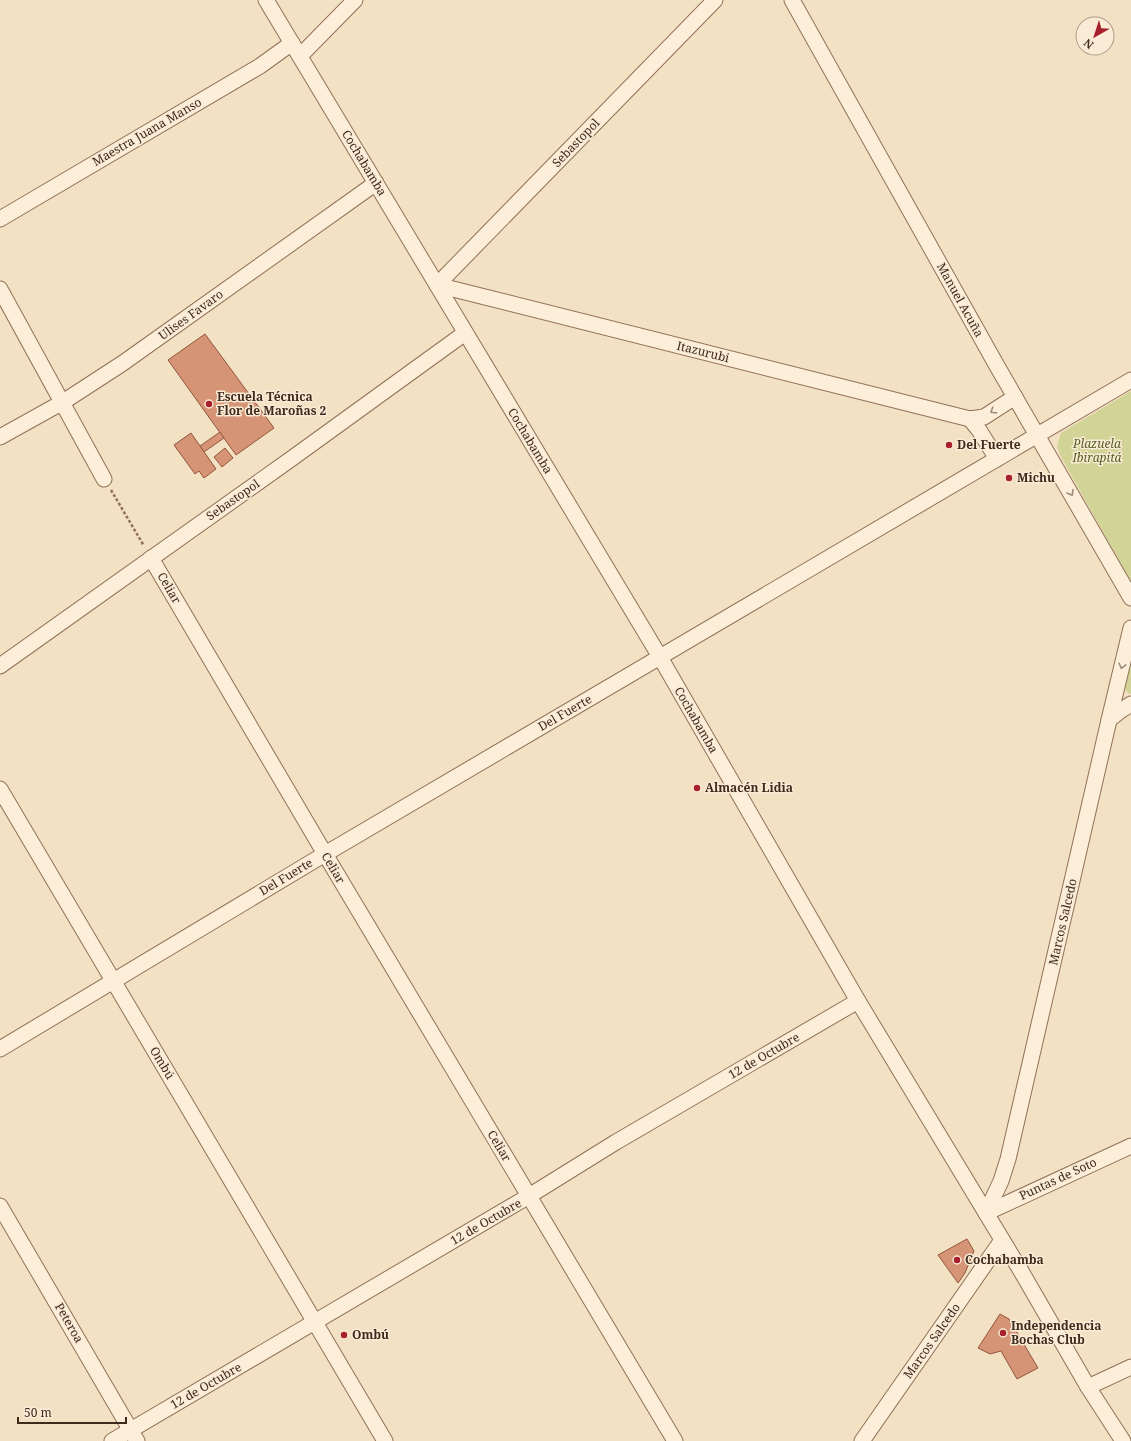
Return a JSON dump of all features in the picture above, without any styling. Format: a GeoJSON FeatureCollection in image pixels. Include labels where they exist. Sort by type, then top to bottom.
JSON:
{"type":"FeatureCollection","features":[{"type":"Feature","properties":{"kind":"street","name":"Cochabamba"},"geometry":{"type":"LineString","coordinates":[[266,0],[660,657],[858,1001],[1021,1271],[1088,1387],[1123,1441]]}},
{"type":"Feature","properties":{"kind":"street"},"geometry":{"type":"LineString","coordinates":[[300,56],[355,0]]}},
{"type":"Feature","properties":{"kind":"street","name":"Sebastopol"},"geometry":{"type":"LineString","coordinates":[[437,285],[715,0]]}},
{"type":"Feature","properties":{"kind":"street","name":"Manuel Acuña"},"geometry":{"type":"LineString","coordinates":[[792,0],[1015,397],[1131,598]]}},
{"type":"Feature","properties":{"kind":"street","name":"Maestra Juana Manso"},"geometry":{"type":"LineString","coordinates":[[0,219],[260,66],[292,43]]}},
{"type":"Feature","properties":{"kind":"street","name":"Ulises Favaro"},"geometry":{"type":"LineString","coordinates":[[0,437],[63,402],[123,363],[376,183]]}},
{"type":"Feature","properties":{"kind":"street","name":"Itazurubi"},"geometry":{"type":"LineString","coordinates":[[437,285],[970,419]]}},
{"type":"Feature","properties":{"kind":"street"},"geometry":{"type":"LineString","coordinates":[[0,289],[104,479]]}},
{"type":"Feature","properties":{"kind":"street","name":"Sebastopol"},"geometry":{"type":"LineString","coordinates":[[0,666],[465,333]]}},
{"type":"Feature","properties":{"kind":"street","name":"Del Fuerte"},"geometry":{"type":"LineString","coordinates":[[0,1049],[325,854],[1131,380]]}},
{"type":"Feature","properties":{"kind":"street"},"geometry":{"type":"LineString","coordinates":[[997,459],[979,430],[970,419],[984,416],[1015,397]]}},
{"type":"Feature","properties":{"kind":"street","name":"Celiar"},"geometry":{"type":"LineString","coordinates":[[151,558],[325,854],[675,1441]]}},
{"type":"Feature","properties":{"kind":"street","name":"Marcos Salcedo"},"geometry":{"type":"LineString","coordinates":[[986,1213],[1001,1181],[1008,1159],[1131,628]]}},
{"type":"Feature","properties":{"kind":"street"},"geometry":{"type":"LineString","coordinates":[[1109,720],[1131,704]]}},
{"type":"Feature","properties":{"kind":"street","name":"Ombú"},"geometry":{"type":"LineString","coordinates":[[0,789],[385,1441]]}},
{"type":"Feature","properties":{"kind":"street","name":"12 de Octubre"},"geometry":{"type":"LineString","coordinates":[[112,1441],[134,1436],[315,1322],[529,1196],[623,1138],[858,1001]]}},
{"type":"Feature","properties":{"kind":"street","name":"Puntas de Soto"},"geometry":{"type":"LineString","coordinates":[[986,1213],[1131,1146]]}},
{"type":"Feature","properties":{"kind":"street","name":"Peteroa"},"geometry":{"type":"LineString","coordinates":[[0,1206],[134,1436]]}},
{"type":"Feature","properties":{"kind":"street","name":"Marcos Salcedo"},"geometry":{"type":"LineString","coordinates":[[862,1441],[1002,1240]]}},
{"type":"Feature","properties":{"kind":"street"},"geometry":{"type":"LineString","coordinates":[[1088,1387],[1131,1366]]}},
{"type":"Feature","properties":{"kind":"path","name":"Celiar"},"geometry":{"type":"LineString","coordinates":[[104,479],[151,558]]}},
{"type":"Feature","properties":{"kind":"green space","name":"Plazuela Ibirapitá"},"geometry":{"type":"Polygon","coordinates":[[[1131,391],[1131,582],[1060,455],[1057,446],[1061,433],[1131,391]]]}},
{"type":"Feature","properties":{"kind":"green space"},"geometry":{"type":"Polygon","coordinates":[[[1131,662],[1131,694],[1124,688],[1131,662]]]}},
{"type":"Feature","properties":{"kind":"building"},"geometry":{"type":"Polygon","coordinates":[[[205,334],[274,428],[236,455],[168,360],[205,334]]]}},
{"type":"Feature","properties":{"kind":"building"},"geometry":{"type":"Polygon","coordinates":[[[220,432],[224,438],[204,452],[200,446],[220,432]]]}},
{"type":"Feature","properties":{"kind":"building"},"geometry":{"type":"Polygon","coordinates":[[[191,433],[216,469],[204,478],[199,471],[195,474],[174,445],[191,433]]]}},
{"type":"Feature","properties":{"kind":"building"},"geometry":{"type":"Polygon","coordinates":[[[225,448],[233,458],[222,467],[214,457],[225,448]]]}},
{"type":"Feature","properties":{"kind":"building","name":"Cochabamba"},"geometry":{"type":"Polygon","coordinates":[[[967,1239],[974,1251],[965,1273],[958,1283],[938,1255],[967,1239]]]}},
{"type":"Feature","properties":{"kind":"building","name":"Independencia Bochas Club"},"geometry":{"type":"Polygon","coordinates":[[[1000,1314],[1009,1319],[1038,1368],[1017,1379],[1001,1351],[990,1354],[978,1348],[1000,1314]]]}},
{"type":"Feature","properties":{"kind":"place","name":"Escuela Técnica Flor de Maroñas 2"},"geometry":{"type":"Point","coordinates":[209,404]}},
{"type":"Feature","properties":{"kind":"place","name":"Del Fuerte"},"geometry":{"type":"Point","coordinates":[949,445]}},
{"type":"Feature","properties":{"kind":"place","name":"Michu"},"geometry":{"type":"Point","coordinates":[1009,478]}},
{"type":"Feature","properties":{"kind":"place","name":"Almacén Lidia"},"geometry":{"type":"Point","coordinates":[697,788]}},
{"type":"Feature","properties":{"kind":"place","name":"Cochabamba"},"geometry":{"type":"Point","coordinates":[957,1260]}},
{"type":"Feature","properties":{"kind":"place","name":"Independencia Bochas Club"},"geometry":{"type":"Point","coordinates":[1003,1333]}},
{"type":"Feature","properties":{"kind":"place","name":"Ombú"},"geometry":{"type":"Point","coordinates":[344,1335]}}]}
